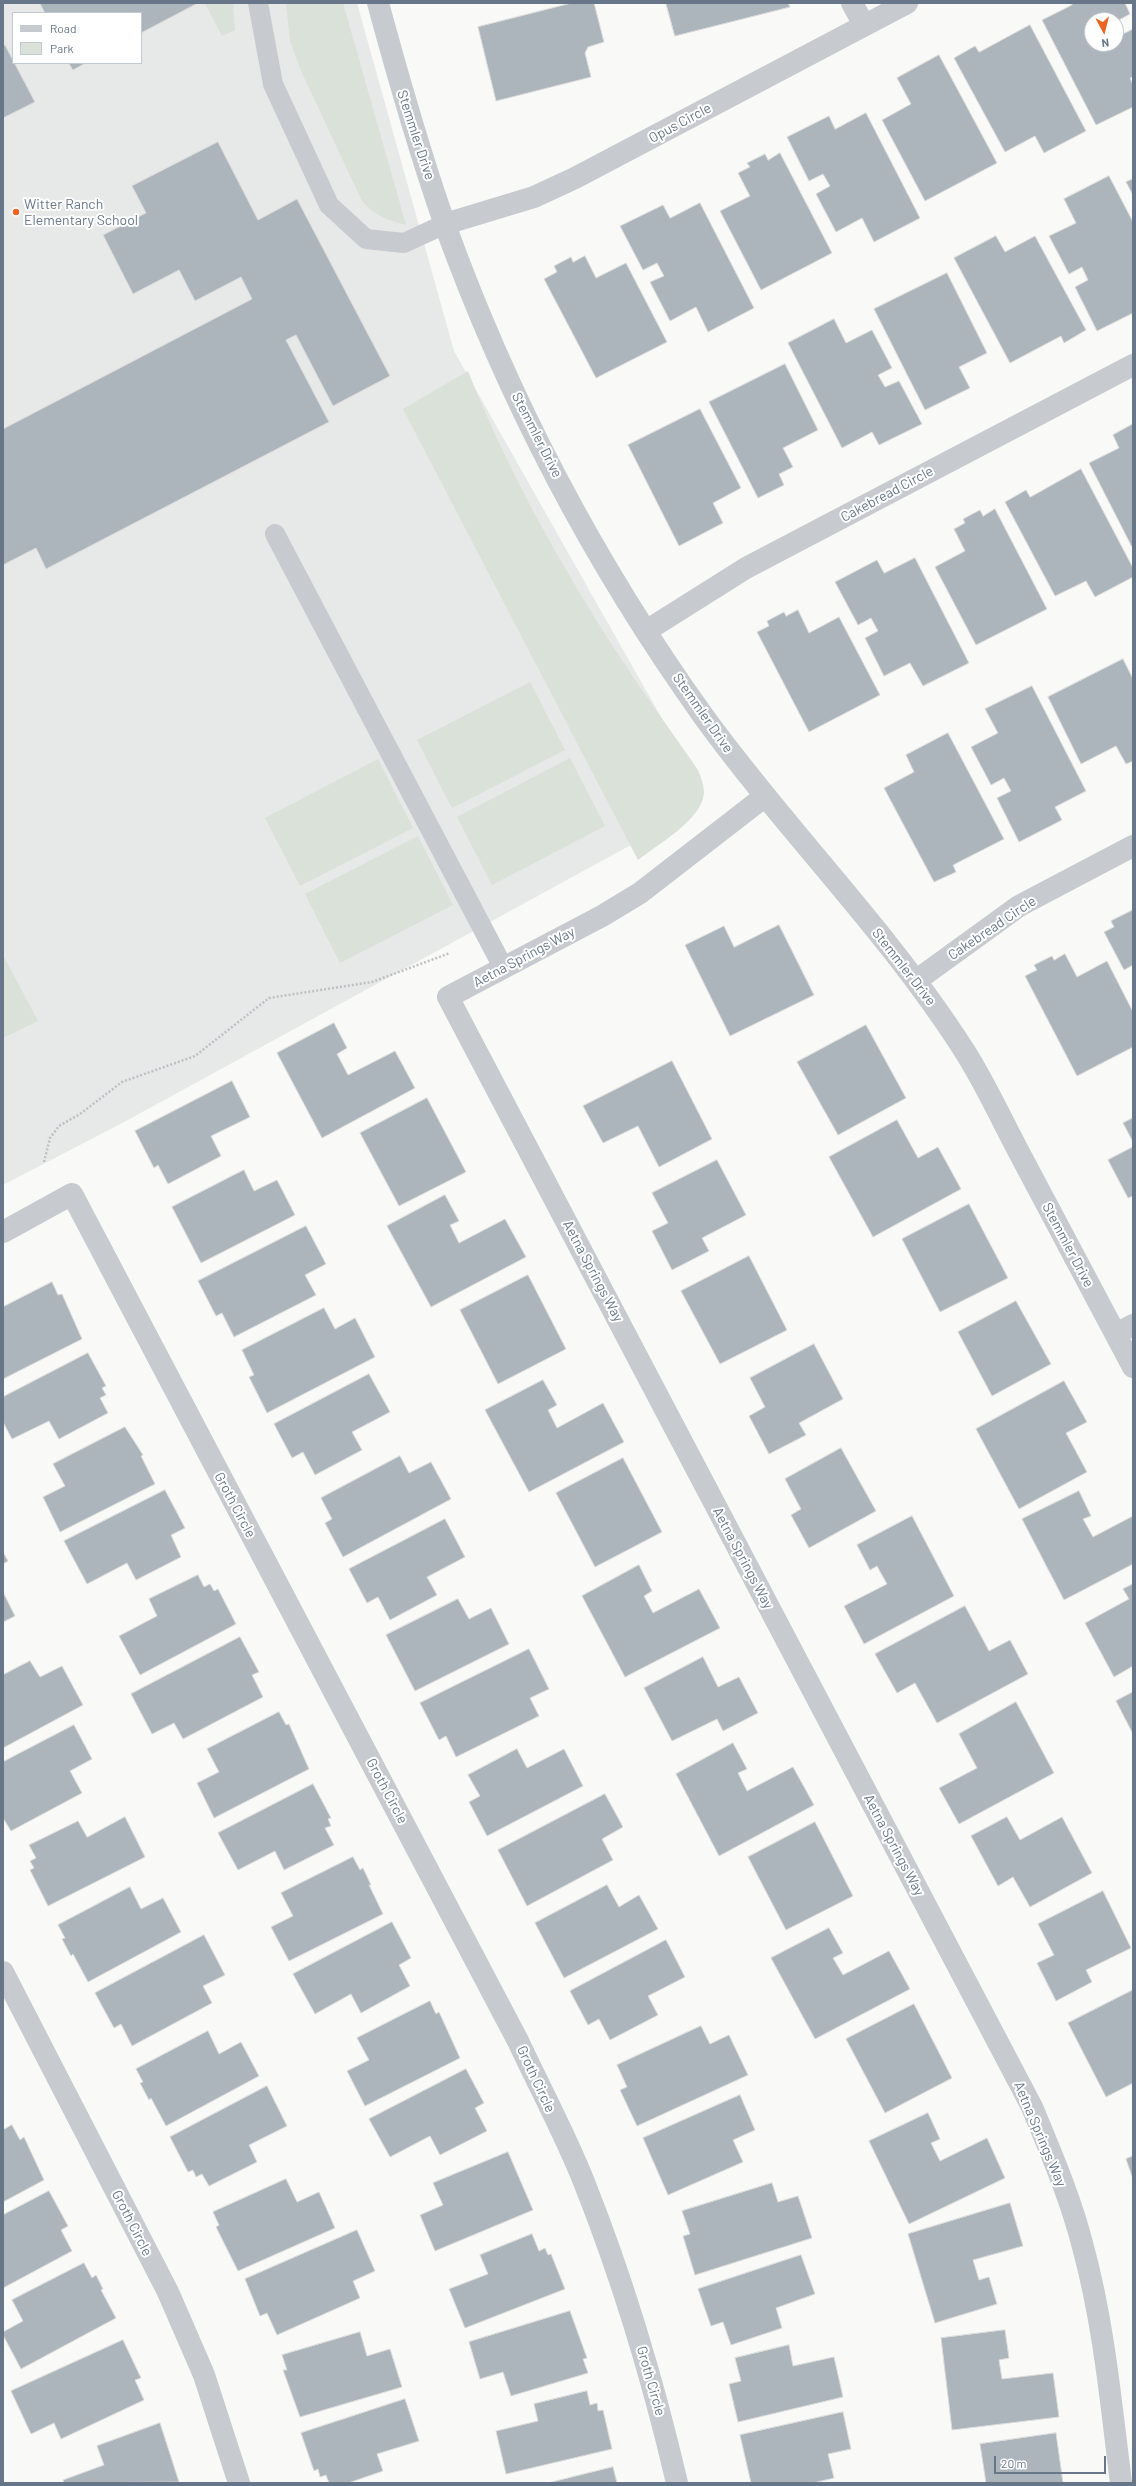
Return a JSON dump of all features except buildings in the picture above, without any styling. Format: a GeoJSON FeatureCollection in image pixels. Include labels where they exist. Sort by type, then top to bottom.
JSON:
{"type":"FeatureCollection","features":[{"type":"Feature","properties":{"kind":"street","name":"Stemmler Drive"},"geometry":{"type":"LineString","coordinates":[[378,3],[404,100],[445,224],[490,338],[536,436],[605,564],[646,630],[703,715],[764,797],[916,980],[964,1050],[1124,1329],[1133,1367]]}},
{"type":"Feature","properties":{"kind":"street"},"geometry":{"type":"LineString","coordinates":[[852,3],[864,25]]}},
{"type":"Feature","properties":{"kind":"street","name":"Opus Circle"},"geometry":{"type":"LineString","coordinates":[[445,224],[534,197],[575,178],[906,3]]}},
{"type":"Feature","properties":{"kind":"street","name":"Cakebread Circle"},"geometry":{"type":"LineString","coordinates":[[646,630],[746,568],[1133,365]]}},
{"type":"Feature","properties":{"kind":"street","name":"Aetna Springs Way"},"geometry":{"type":"LineString","coordinates":[[764,797],[640,893],[602,916],[448,997],[1032,2107],[1060,2176],[1083,2246],[1102,2333],[1121,2483]]}},
{"type":"Feature","properties":{"kind":"street","name":"Cakebread Circle"},"geometry":{"type":"LineString","coordinates":[[916,980],[1019,906],[1133,846]]}},
{"type":"Feature","properties":{"kind":"street","name":"Groth Circle"},"geometry":{"type":"LineString","coordinates":[[3,1232],[72,1194],[528,2062],[583,2180],[625,2291],[660,2406],[677,2483]]}},
{"type":"Feature","properties":{"kind":"street","name":"Groth Circle"},"geometry":{"type":"LineString","coordinates":[[3,1972],[168,2292],[204,2375],[239,2483]]}},
{"type":"Feature","properties":{"kind":"lane"},"geometry":{"type":"LineString","coordinates":[[258,3],[273,84],[328,205],[366,240],[404,243],[445,224]]}},
{"type":"Feature","properties":{"kind":"lane"},"geometry":{"type":"LineString","coordinates":[[275,534],[503,967]]}},
{"type":"Feature","properties":{"kind":"path"},"geometry":{"type":"LineString","coordinates":[[44,1162],[50,1138],[59,1126],[80,1114],[122,1082],[195,1056],[269,998],[372,982],[450,953]]}},
{"type":"Feature","properties":{"kind":"shaded area"},"geometry":{"type":"Polygon","coordinates":[[[3,3],[357,3],[454,351],[695,777],[662,828],[126,1121],[3,1185],[3,3]]]}},
{"type":"Feature","properties":{"kind":"green space"},"geometry":{"type":"Polygon","coordinates":[[[205,3],[233,3],[235,30],[222,36],[205,3]]]}},
{"type":"Feature","properties":{"kind":"green space"},"geometry":{"type":"Polygon","coordinates":[[[286,3],[343,3],[406,225],[382,217],[362,201],[302,73],[290,41],[286,3]]]}},
{"type":"Feature","properties":{"kind":"green space"},"geometry":{"type":"Polygon","coordinates":[[[468,371],[513,473],[548,539],[616,651],[698,770],[701,778],[704,793],[696,813],[678,831],[638,860],[403,409],[468,371]]]}},
{"type":"Feature","properties":{"kind":"green space"},"geometry":{"type":"Polygon","coordinates":[[[530,682],[565,750],[452,808],[417,740],[530,682]]]}},
{"type":"Feature","properties":{"kind":"green space"},"geometry":{"type":"Polygon","coordinates":[[[570,758],[605,826],[492,885],[457,817],[570,758]]]}},
{"type":"Feature","properties":{"kind":"green space"},"geometry":{"type":"Polygon","coordinates":[[[378,759],[413,828],[300,886],[265,818],[378,759]]]}},
{"type":"Feature","properties":{"kind":"green space"},"geometry":{"type":"Polygon","coordinates":[[[418,836],[453,905],[340,963],[305,894],[418,836]]]}},
{"type":"Feature","properties":{"kind":"green space"},"geometry":{"type":"Polygon","coordinates":[[[3,955],[38,1021],[3,1038],[3,955]]]}},
{"type":"Feature","properties":{"kind":"place","name":"Witter Ranch Elementary School"},"geometry":{"type":"Point","coordinates":[16,212]}}]}
